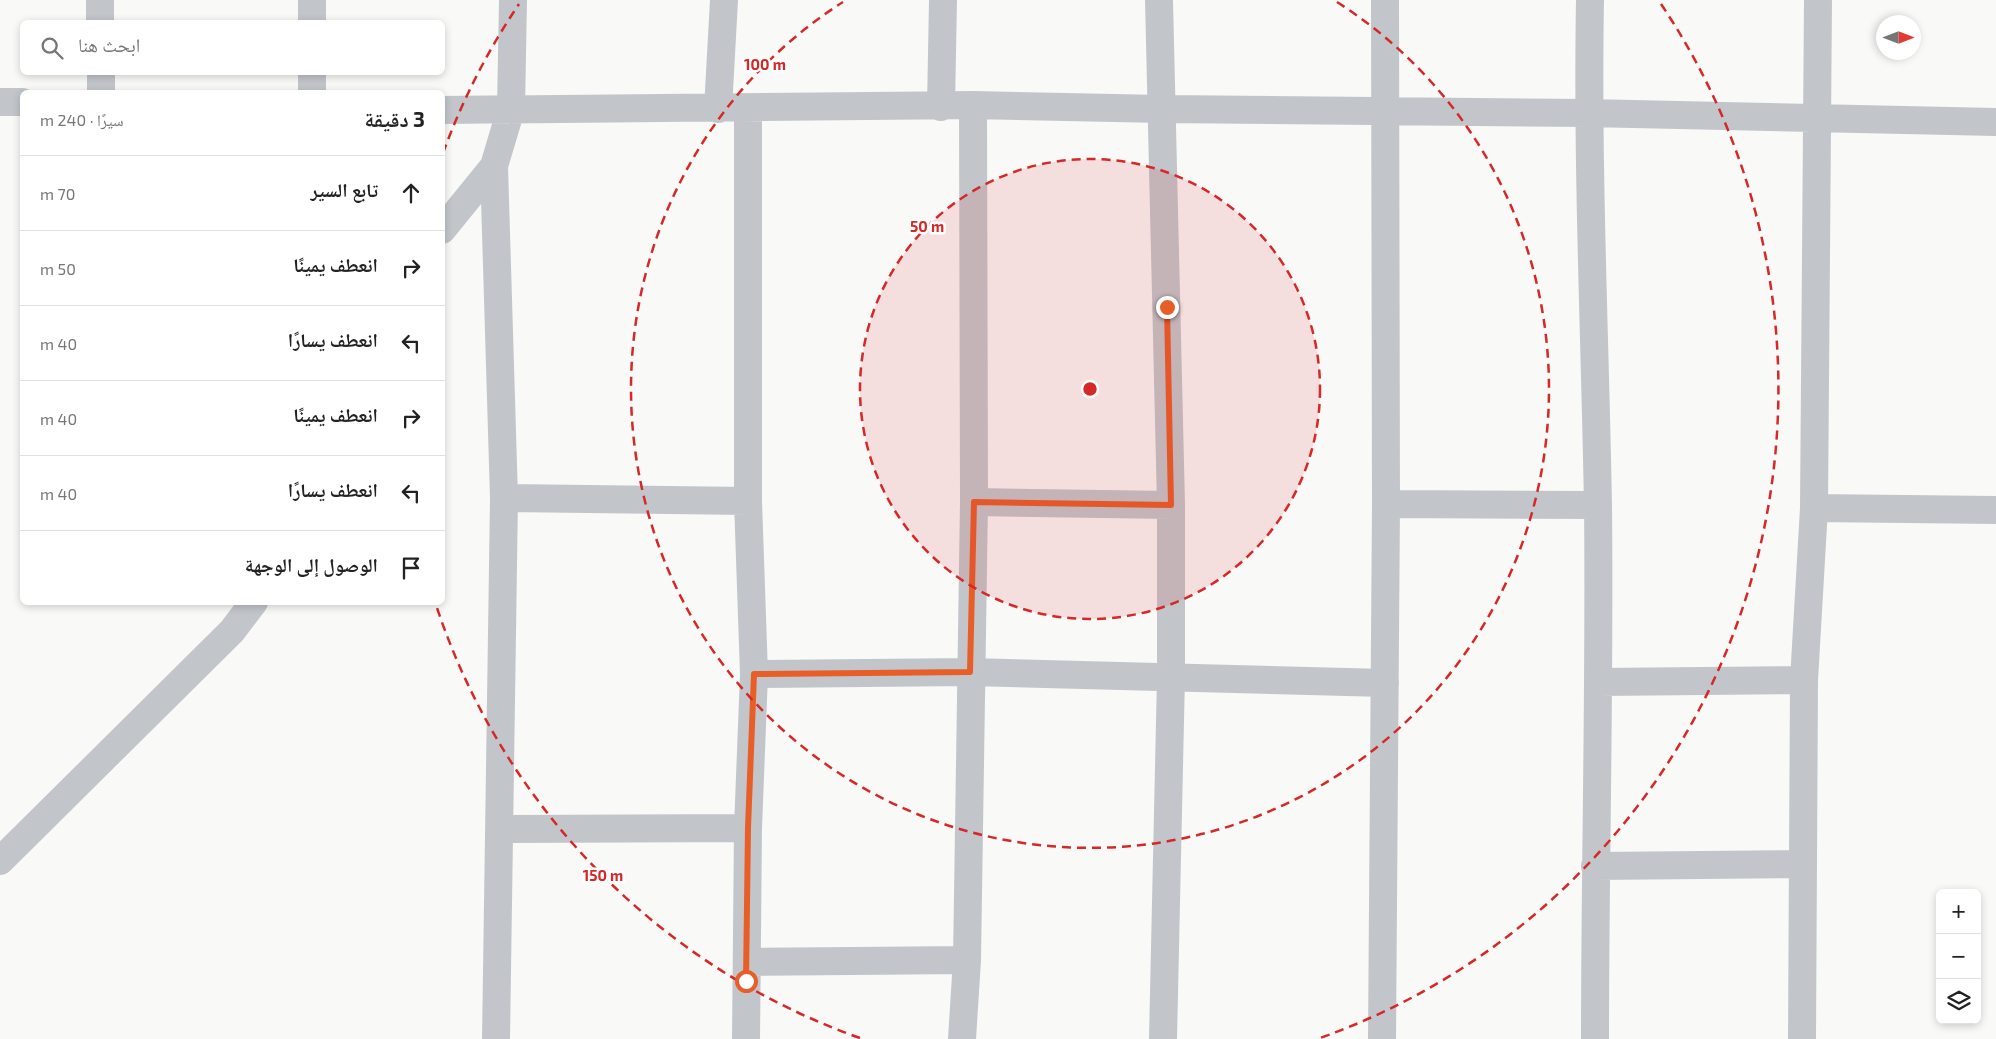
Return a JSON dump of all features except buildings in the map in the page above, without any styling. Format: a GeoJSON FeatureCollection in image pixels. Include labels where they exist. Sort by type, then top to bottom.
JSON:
{"type":"FeatureCollection","features":[{"type":"Feature","properties":{"kind":"street"},"geometry":{"type":"LineString","coordinates":[[100,0],[100,20]]}},
{"type":"Feature","properties":{"kind":"street"},"geometry":{"type":"LineString","coordinates":[[312,0],[312,20]]}},
{"type":"Feature","properties":{"kind":"street"},"geometry":{"type":"LineString","coordinates":[[496,1039],[504,498],[494,166],[511,110],[512,0]]}},
{"type":"Feature","properties":{"kind":"street"},"geometry":{"type":"LineString","coordinates":[[718,108],[724,0]]}},
{"type":"Feature","properties":{"kind":"street"},"geometry":{"type":"LineString","coordinates":[[941,106],[942,0]]}},
{"type":"Feature","properties":{"kind":"street"},"geometry":{"type":"LineString","coordinates":[[1159,0],[1171,505],[1171,676],[1163,1039]]}},
{"type":"Feature","properties":{"kind":"street"},"geometry":{"type":"LineString","coordinates":[[1382,1039],[1386,504],[1385,0]]}},
{"type":"Feature","properties":{"kind":"street"},"geometry":{"type":"LineString","coordinates":[[1590,0],[1588,113],[1598,505],[1599,682],[1595,866],[1595,1039]]}},
{"type":"Feature","properties":{"kind":"street"},"geometry":{"type":"LineString","coordinates":[[1802,1039],[1804,680],[1814,508],[1818,0]]}},
{"type":"Feature","properties":{"kind":"street"},"geometry":{"type":"LineString","coordinates":[[101,75],[101,90]]}},
{"type":"Feature","properties":{"kind":"street"},"geometry":{"type":"LineString","coordinates":[[312,75],[312,90]]}},
{"type":"Feature","properties":{"kind":"street"},"geometry":{"type":"LineString","coordinates":[[0,102],[20,102]]}},
{"type":"Feature","properties":{"kind":"street"},"geometry":{"type":"LineString","coordinates":[[445,110],[973,105],[1163,110],[1385,110],[1588,113],[1996,122]]}},
{"type":"Feature","properties":{"kind":"street"},"geometry":{"type":"LineString","coordinates":[[962,1039],[967,960],[974,502],[973,105]]}},
{"type":"Feature","properties":{"kind":"street"},"geometry":{"type":"LineString","coordinates":[[746,1039],[748,828],[754,674],[748,501],[748,108]]}},
{"type":"Feature","properties":{"kind":"street"},"geometry":{"type":"LineString","coordinates":[[445,226],[494,166]]}},
{"type":"Feature","properties":{"kind":"street"},"geometry":{"type":"LineString","coordinates":[[504,498],[748,501]]}},
{"type":"Feature","properties":{"kind":"street"},"geometry":{"type":"LineString","coordinates":[[974,502],[1171,505]]}},
{"type":"Feature","properties":{"kind":"street"},"geometry":{"type":"LineString","coordinates":[[1386,504],[1598,505]]}},
{"type":"Feature","properties":{"kind":"street"},"geometry":{"type":"LineString","coordinates":[[1814,508],[1996,510]]}},
{"type":"Feature","properties":{"kind":"street"},"geometry":{"type":"LineString","coordinates":[[0,861],[232,631],[252,605]]}},
{"type":"Feature","properties":{"kind":"street"},"geometry":{"type":"LineString","coordinates":[[754,674],[970,672],[1385,683]]}},
{"type":"Feature","properties":{"kind":"street"},"geometry":{"type":"LineString","coordinates":[[1599,682],[1804,680]]}},
{"type":"Feature","properties":{"kind":"street"},"geometry":{"type":"LineString","coordinates":[[500,829],[748,828]]}},
{"type":"Feature","properties":{"kind":"street"},"geometry":{"type":"LineString","coordinates":[[1595,866],[1802,864]]}},
{"type":"Feature","properties":{"kind":"street"},"geometry":{"type":"LineString","coordinates":[[746,962],[967,960]]}},
{"type":"Feature","properties":{"kind":"route"},"geometry":{"type":"LineString","coordinates":[[746,981],[748,828],[754,674],[970,672],[974,502],[1171,505],[1167,307]]}}]}
